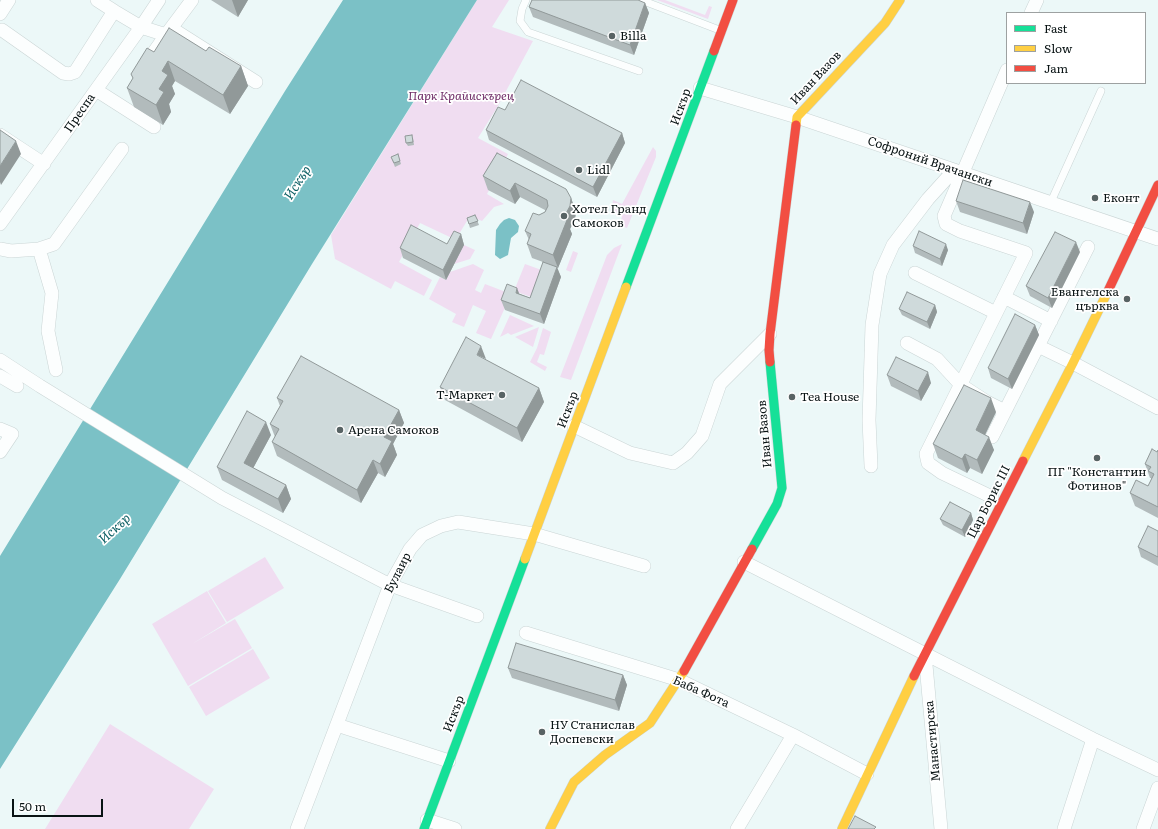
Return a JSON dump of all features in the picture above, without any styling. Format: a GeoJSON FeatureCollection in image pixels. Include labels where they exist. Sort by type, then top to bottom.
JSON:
{"type":"FeatureCollection","features":[{"type":"Feature","properties":{"kind":"street"},"geometry":{"type":"LineString","coordinates":[[0,14],[9,0]]}},
{"type":"Feature","properties":{"kind":"street"},"geometry":{"type":"LineString","coordinates":[[97,0],[141,27],[169,32],[256,82]]}},
{"type":"Feature","properties":{"kind":"street","name":"Преспа"},"geometry":{"type":"LineString","coordinates":[[0,224],[159,0]]}},
{"type":"Feature","properties":{"kind":"street"},"geometry":{"type":"LineString","coordinates":[[137,76],[192,0]]}},
{"type":"Feature","properties":{"kind":"street","name":"Искър"},"geometry":{"type":"LineString","coordinates":[[425,824],[733,0]]}},
{"type":"Feature","properties":{"kind":"street","name":"Иван Вазов"},"geometry":{"type":"LineString","coordinates":[[550,829],[574,782],[605,755],[650,723],[679,680],[777,504],[782,488],[769,350],[797,117],[885,23],[900,0]]}},
{"type":"Feature","properties":{"kind":"street"},"geometry":{"type":"LineString","coordinates":[[1031,12],[1037,0]]}},
{"type":"Feature","properties":{"kind":"street"},"geometry":{"type":"LineString","coordinates":[[1,31],[63,73],[69,74],[75,72],[114,11]]}},
{"type":"Feature","properties":{"kind":"street"},"geometry":{"type":"LineString","coordinates":[[992,497],[942,473],[928,463],[926,454],[1026,253],[960,231],[946,224],[944,216],[964,173],[1006,72]]}},
{"type":"Feature","properties":{"kind":"street","name":"Софроний Врачански"},"geometry":{"type":"LineString","coordinates":[[700,88],[797,117],[964,173],[1050,204],[1158,239]]}},
{"type":"Feature","properties":{"kind":"street"},"geometry":{"type":"LineString","coordinates":[[96,90],[154,127]]}},
{"type":"Feature","properties":{"kind":"street"},"geometry":{"type":"LineString","coordinates":[[0,135],[44,164]]}},
{"type":"Feature","properties":{"kind":"street"},"geometry":{"type":"LineString","coordinates":[[0,249],[11,251],[39,249],[54,244],[122,149]]}},
{"type":"Feature","properties":{"kind":"street"},"geometry":{"type":"LineString","coordinates":[[872,466],[869,420],[872,325],[880,274],[893,245],[928,199],[947,178],[964,173]]}},
{"type":"Feature","properties":{"kind":"street","name":"Цар Борис III"},"geometry":{"type":"LineString","coordinates":[[842,829],[925,652],[1073,363],[1158,185]]}},
{"type":"Feature","properties":{"kind":"street"},"geometry":{"type":"LineString","coordinates":[[992,437],[1088,248]]}},
{"type":"Feature","properties":{"kind":"street"},"geometry":{"type":"LineString","coordinates":[[39,249],[52,293],[48,331],[56,370]]}},
{"type":"Feature","properties":{"kind":"street"},"geometry":{"type":"LineString","coordinates":[[915,273],[996,313]]}},
{"type":"Feature","properties":{"kind":"street"},"geometry":{"type":"LineString","coordinates":[[1004,297],[1051,321]]}},
{"type":"Feature","properties":{"kind":"street"},"geometry":{"type":"LineString","coordinates":[[574,426],[630,453],[672,462],[687,454],[702,436],[720,384],[770,334]]}},
{"type":"Feature","properties":{"kind":"street"},"geometry":{"type":"LineString","coordinates":[[907,343],[937,359],[960,385],[987,402],[1005,411]]}},
{"type":"Feature","properties":{"kind":"street"},"geometry":{"type":"LineString","coordinates":[[1038,346],[1158,408]]}},
{"type":"Feature","properties":{"kind":"street"},"geometry":{"type":"LineString","coordinates":[[0,360],[222,498],[390,585],[477,616]]}},
{"type":"Feature","properties":{"kind":"street"},"geometry":{"type":"LineString","coordinates":[[0,376],[17,386]]}},
{"type":"Feature","properties":{"kind":"street"},"geometry":{"type":"LineString","coordinates":[[0,429],[12,434],[0,452]]}},
{"type":"Feature","properties":{"kind":"street","name":"Булаир"},"geometry":{"type":"LineString","coordinates":[[297,829],[390,585],[410,549],[422,535],[441,526],[458,522],[534,534],[644,566]]}},
{"type":"Feature","properties":{"kind":"street"},"geometry":{"type":"LineString","coordinates":[[744,562],[925,652],[1093,739],[1158,770]]}},
{"type":"Feature","properties":{"kind":"street","name":"Баба Фота"},"geometry":{"type":"LineString","coordinates":[[526,633],[679,680],[794,735],[867,774]]}},
{"type":"Feature","properties":{"kind":"street","name":"Манастирска"},"geometry":{"type":"LineString","coordinates":[[925,652],[941,829]]}},
{"type":"Feature","properties":{"kind":"street"},"geometry":{"type":"LineString","coordinates":[[337,725],[449,761]]}},
{"type":"Feature","properties":{"kind":"street"},"geometry":{"type":"LineString","coordinates":[[737,829],[794,735]]}},
{"type":"Feature","properties":{"kind":"street"},"geometry":{"type":"LineString","coordinates":[[1064,829],[1093,739]]}},
{"type":"Feature","properties":{"kind":"street"},"geometry":{"type":"LineString","coordinates":[[1143,829],[1158,788]]}},
{"type":"Feature","properties":{"kind":"street"},"geometry":{"type":"LineString","coordinates":[[425,824],[455,829]]}},
{"type":"Feature","properties":{"kind":"lane"},"geometry":{"type":"LineString","coordinates":[[526,0],[522,9],[520,21],[528,32],[639,71]]}},
{"type":"Feature","properties":{"kind":"lane"},"geometry":{"type":"LineString","coordinates":[[641,0],[722,31]]}},
{"type":"Feature","properties":{"kind":"lane"},"geometry":{"type":"LineString","coordinates":[[1050,204],[1101,91]]}},
{"type":"Feature","properties":{"kind":"green space","name":"Парк Крайискърец"},"geometry":{"type":"Polygon","coordinates":[[[477,0],[509,0],[492,27],[533,41],[498,106],[478,138],[508,154],[487,194],[504,204],[494,207],[482,221],[470,216],[459,234],[452,238],[420,223],[399,262],[432,280],[424,296],[395,281],[391,289],[335,259],[331,235],[477,0]]]}},
{"type":"Feature","properties":{"kind":"green space"},"geometry":{"type":"Polygon","coordinates":[[[657,0],[665,0],[705,15],[709,6],[712,7],[708,19],[657,0]]]}},
{"type":"Feature","properties":{"kind":"green space"},"geometry":{"type":"Polygon","coordinates":[[[653,147],[656,151],[656,157],[627,228],[619,225],[622,217],[614,212],[612,207],[613,200],[622,204],[653,147]]]}},
{"type":"Feature","properties":{"kind":"green space"},"geometry":{"type":"Polygon","coordinates":[[[622,244],[571,380],[560,377],[607,255],[614,248],[622,244]]]}},
{"type":"Feature","properties":{"kind":"green space"},"geometry":{"type":"Polygon","coordinates":[[[464,245],[475,250],[470,259],[454,264],[464,245]]]}},
{"type":"Feature","properties":{"kind":"green space"},"geometry":{"type":"Polygon","coordinates":[[[573,251],[578,253],[571,272],[566,270],[573,251]]]}},
{"type":"Feature","properties":{"kind":"green space"},"geometry":{"type":"Polygon","coordinates":[[[473,264],[484,270],[475,290],[481,293],[485,284],[511,294],[491,339],[476,333],[486,311],[473,305],[464,327],[452,322],[456,314],[429,299],[440,277],[446,280],[450,272],[473,264]]]}},
{"type":"Feature","properties":{"kind":"green space"},"geometry":{"type":"Polygon","coordinates":[[[525,264],[547,272],[537,299],[514,291],[525,264]]]}},
{"type":"Feature","properties":{"kind":"green space"},"geometry":{"type":"Polygon","coordinates":[[[510,315],[534,326],[511,335],[508,333],[500,337],[510,315]]]}},
{"type":"Feature","properties":{"kind":"green space"},"geometry":{"type":"Polygon","coordinates":[[[539,327],[533,347],[515,337],[539,327]]]}},
{"type":"Feature","properties":{"kind":"green space"},"geometry":{"type":"Polygon","coordinates":[[[543,328],[551,332],[544,355],[540,354],[537,362],[547,367],[545,371],[530,362],[537,348],[543,328]]]}},
{"type":"Feature","properties":{"kind":"green space"},"geometry":{"type":"Polygon","coordinates":[[[265,557],[284,588],[227,622],[208,591],[265,557]]]}},
{"type":"Feature","properties":{"kind":"green space"},"geometry":{"type":"Polygon","coordinates":[[[207,591],[226,623],[192,644],[235,619],[252,648],[188,686],[152,624],[207,591]]]}},
{"type":"Feature","properties":{"kind":"green space"},"geometry":{"type":"Polygon","coordinates":[[[253,649],[270,678],[206,716],[189,687],[253,649]]]}},
{"type":"Feature","properties":{"kind":"green space"},"geometry":{"type":"Polygon","coordinates":[[[110,724],[214,789],[189,829],[45,829],[110,724]]]}},
{"type":"Feature","properties":{"kind":"water"},"geometry":{"type":"Polygon","coordinates":[[[343,0],[477,0],[312,264],[120,579],[0,769],[0,556],[285,91],[343,0]]]}},
{"type":"Feature","properties":{"kind":"water"},"geometry":{"type":"Polygon","coordinates":[[[509,218],[515,220],[519,226],[518,232],[511,238],[508,255],[500,259],[495,255],[496,230],[504,220],[509,218]]]}},
{"type":"Feature","properties":{"kind":"building","name":"Billa"},"geometry":{"type":"Polygon","coordinates":[[[532,0],[638,0],[645,3],[630,45],[529,7],[532,0]]]}},
{"type":"Feature","properties":{"kind":"building"},"geometry":{"type":"Polygon","coordinates":[[[169,28],[206,51],[209,47],[241,66],[223,95],[168,61],[162,71],[168,75],[159,89],[164,92],[156,105],[127,88],[133,78],[131,74],[147,48],[154,52],[169,28]]]}},
{"type":"Feature","properties":{"kind":"building","name":"Lidl"},"geometry":{"type":"Polygon","coordinates":[[[521,80],[622,133],[593,187],[486,130],[498,107],[505,110],[521,80]]]}},
{"type":"Feature","properties":{"kind":"building"},"geometry":{"type":"Polygon","coordinates":[[[0,130],[16,141],[0,166],[0,130]]]}},
{"type":"Feature","properties":{"kind":"building"},"geometry":{"type":"Polygon","coordinates":[[[412,135],[413,142],[406,143],[405,136],[412,135]]]}},
{"type":"Feature","properties":{"kind":"building"},"geometry":{"type":"Polygon","coordinates":[[[497,153],[566,189],[571,198],[570,206],[564,217],[567,220],[553,255],[527,244],[531,234],[525,231],[533,213],[539,215],[545,212],[548,206],[547,200],[515,183],[510,191],[483,176],[497,153]]]}},
{"type":"Feature","properties":{"kind":"building"},"geometry":{"type":"Polygon","coordinates":[[[398,154],[400,161],[394,163],[391,157],[398,154]]]}},
{"type":"Feature","properties":{"kind":"building"},"geometry":{"type":"Polygon","coordinates":[[[963,180],[1030,202],[1023,223],[956,201],[963,180]]]}},
{"type":"Feature","properties":{"kind":"building"},"geometry":{"type":"Polygon","coordinates":[[[475,215],[478,221],[469,224],[467,218],[475,215]]]}},
{"type":"Feature","properties":{"kind":"building"},"geometry":{"type":"Polygon","coordinates":[[[411,225],[447,244],[454,231],[461,234],[443,270],[400,248],[411,225]]]}},
{"type":"Feature","properties":{"kind":"building"},"geometry":{"type":"Polygon","coordinates":[[[919,231],[946,244],[940,259],[913,246],[919,231]]]}},
{"type":"Feature","properties":{"kind":"building"},"geometry":{"type":"Polygon","coordinates":[[[1055,232],[1076,242],[1048,298],[1026,286],[1055,232]]]}},
{"type":"Feature","properties":{"kind":"building"},"geometry":{"type":"Polygon","coordinates":[[[543,262],[557,267],[540,314],[501,300],[507,284],[517,288],[516,293],[530,298],[543,262]]]}},
{"type":"Feature","properties":{"kind":"building"},"geometry":{"type":"Polygon","coordinates":[[[907,292],[935,305],[927,322],[899,309],[907,292]]]}},
{"type":"Feature","properties":{"kind":"building"},"geometry":{"type":"Polygon","coordinates":[[[1015,314],[1035,325],[1008,379],[988,368],[1015,314]]]}},
{"type":"Feature","properties":{"kind":"building"},"geometry":{"type":"Polygon","coordinates":[[[466,337],[481,346],[477,355],[539,388],[517,428],[440,387],[466,337]]]}},
{"type":"Feature","properties":{"kind":"building","name":"Арена Самоков"},"geometry":{"type":"Polygon","coordinates":[[[301,356],[399,410],[384,437],[392,441],[380,464],[373,460],[357,490],[272,442],[279,429],[270,424],[283,401],[277,398],[301,356]]]}},
{"type":"Feature","properties":{"kind":"building"},"geometry":{"type":"Polygon","coordinates":[[[896,357],[928,372],[918,391],[887,375],[896,357]]]}},
{"type":"Feature","properties":{"kind":"building"},"geometry":{"type":"Polygon","coordinates":[[[964,385],[991,398],[976,430],[989,437],[977,460],[965,454],[962,459],[933,444],[964,385]]]}},
{"type":"Feature","properties":{"kind":"building"},"geometry":{"type":"Polygon","coordinates":[[[247,411],[266,422],[244,463],[286,485],[278,499],[217,467],[247,411]]]}},
{"type":"Feature","properties":{"kind":"building"},"geometry":{"type":"Polygon","coordinates":[[[1152,449],[1157,452],[1158,450],[1158,507],[1130,493],[1136,480],[1148,486],[1154,474],[1148,471],[1151,467],[1145,464],[1152,449]]]}},
{"type":"Feature","properties":{"kind":"building"},"geometry":{"type":"Polygon","coordinates":[[[950,502],[971,513],[962,530],[940,519],[950,502]]]}},
{"type":"Feature","properties":{"kind":"building"},"geometry":{"type":"Polygon","coordinates":[[[1148,526],[1158,531],[1158,557],[1138,547],[1148,526]]]}},
{"type":"Feature","properties":{"kind":"building"},"geometry":{"type":"Polygon","coordinates":[[[516,643],[623,675],[615,700],[508,668],[516,643]]]}},
{"type":"Feature","properties":{"kind":"building"},"geometry":{"type":"Polygon","coordinates":[[[855,816],[876,827],[874,829],[848,829],[855,816]]]}},
{"type":"Feature","properties":{"kind":"traffic: fast"},"geometry":{"type":"LineString","coordinates":[[626,287],[714,51]]}},
{"type":"Feature","properties":{"kind":"traffic: fast"},"geometry":{"type":"LineString","coordinates":[[752,549],[777,504],[782,488],[770,362]]}},
{"type":"Feature","properties":{"kind":"traffic: fast"},"geometry":{"type":"LineString","coordinates":[[424,829],[525,559]]}},
{"type":"Feature","properties":{"kind":"traffic: slow"},"geometry":{"type":"LineString","coordinates":[[796,125],[797,117],[885,23],[900,0]]}},
{"type":"Feature","properties":{"kind":"traffic: slow"},"geometry":{"type":"LineString","coordinates":[[525,559],[626,287]]}},
{"type":"Feature","properties":{"kind":"traffic: slow"},"geometry":{"type":"LineString","coordinates":[[1023,461],[1108,291]]}},
{"type":"Feature","properties":{"kind":"traffic: slow"},"geometry":{"type":"LineString","coordinates":[[550,829],[574,782],[605,755],[650,723],[684,671]]}},
{"type":"Feature","properties":{"kind":"traffic: slow"},"geometry":{"type":"LineString","coordinates":[[842,829],[914,676]]}},
{"type":"Feature","properties":{"kind":"traffic: jam"},"geometry":{"type":"LineString","coordinates":[[714,51],[733,0]]}},
{"type":"Feature","properties":{"kind":"traffic: jam"},"geometry":{"type":"LineString","coordinates":[[770,362],[770,334],[796,125]]}},
{"type":"Feature","properties":{"kind":"traffic: jam"},"geometry":{"type":"LineString","coordinates":[[1108,291],[1158,185]]}},
{"type":"Feature","properties":{"kind":"traffic: jam"},"geometry":{"type":"LineString","coordinates":[[914,676],[1023,461]]}},
{"type":"Feature","properties":{"kind":"traffic: jam"},"geometry":{"type":"LineString","coordinates":[[684,671],[752,549]]}},
{"type":"Feature","properties":{"kind":"place","name":"Billa"},"geometry":{"type":"Point","coordinates":[612,36]}},
{"type":"Feature","properties":{"kind":"place","name":"Lidl"},"geometry":{"type":"Point","coordinates":[579,170]}},
{"type":"Feature","properties":{"kind":"place","name":"Еконт"},"geometry":{"type":"Point","coordinates":[1095,198]}},
{"type":"Feature","properties":{"kind":"place","name":"Хотел Гранд Самоков"},"geometry":{"type":"Point","coordinates":[564,216]}},
{"type":"Feature","properties":{"kind":"place","name":"Евангелска църква"},"geometry":{"type":"Point","coordinates":[1127,299]}},
{"type":"Feature","properties":{"kind":"place","name":"Т-Маркет"},"geometry":{"type":"Point","coordinates":[502,395]}},
{"type":"Feature","properties":{"kind":"place","name":"Tea House"},"geometry":{"type":"Point","coordinates":[792,397]}},
{"type":"Feature","properties":{"kind":"place","name":"Арена Самоков"},"geometry":{"type":"Point","coordinates":[340,430]}},
{"type":"Feature","properties":{"kind":"place","name":"ПГ \"Константин Фотинов\""},"geometry":{"type":"Point","coordinates":[1097,458]}},
{"type":"Feature","properties":{"kind":"place","name":"НУ Станислав Доспевски"},"geometry":{"type":"Point","coordinates":[542,732]}}]}
